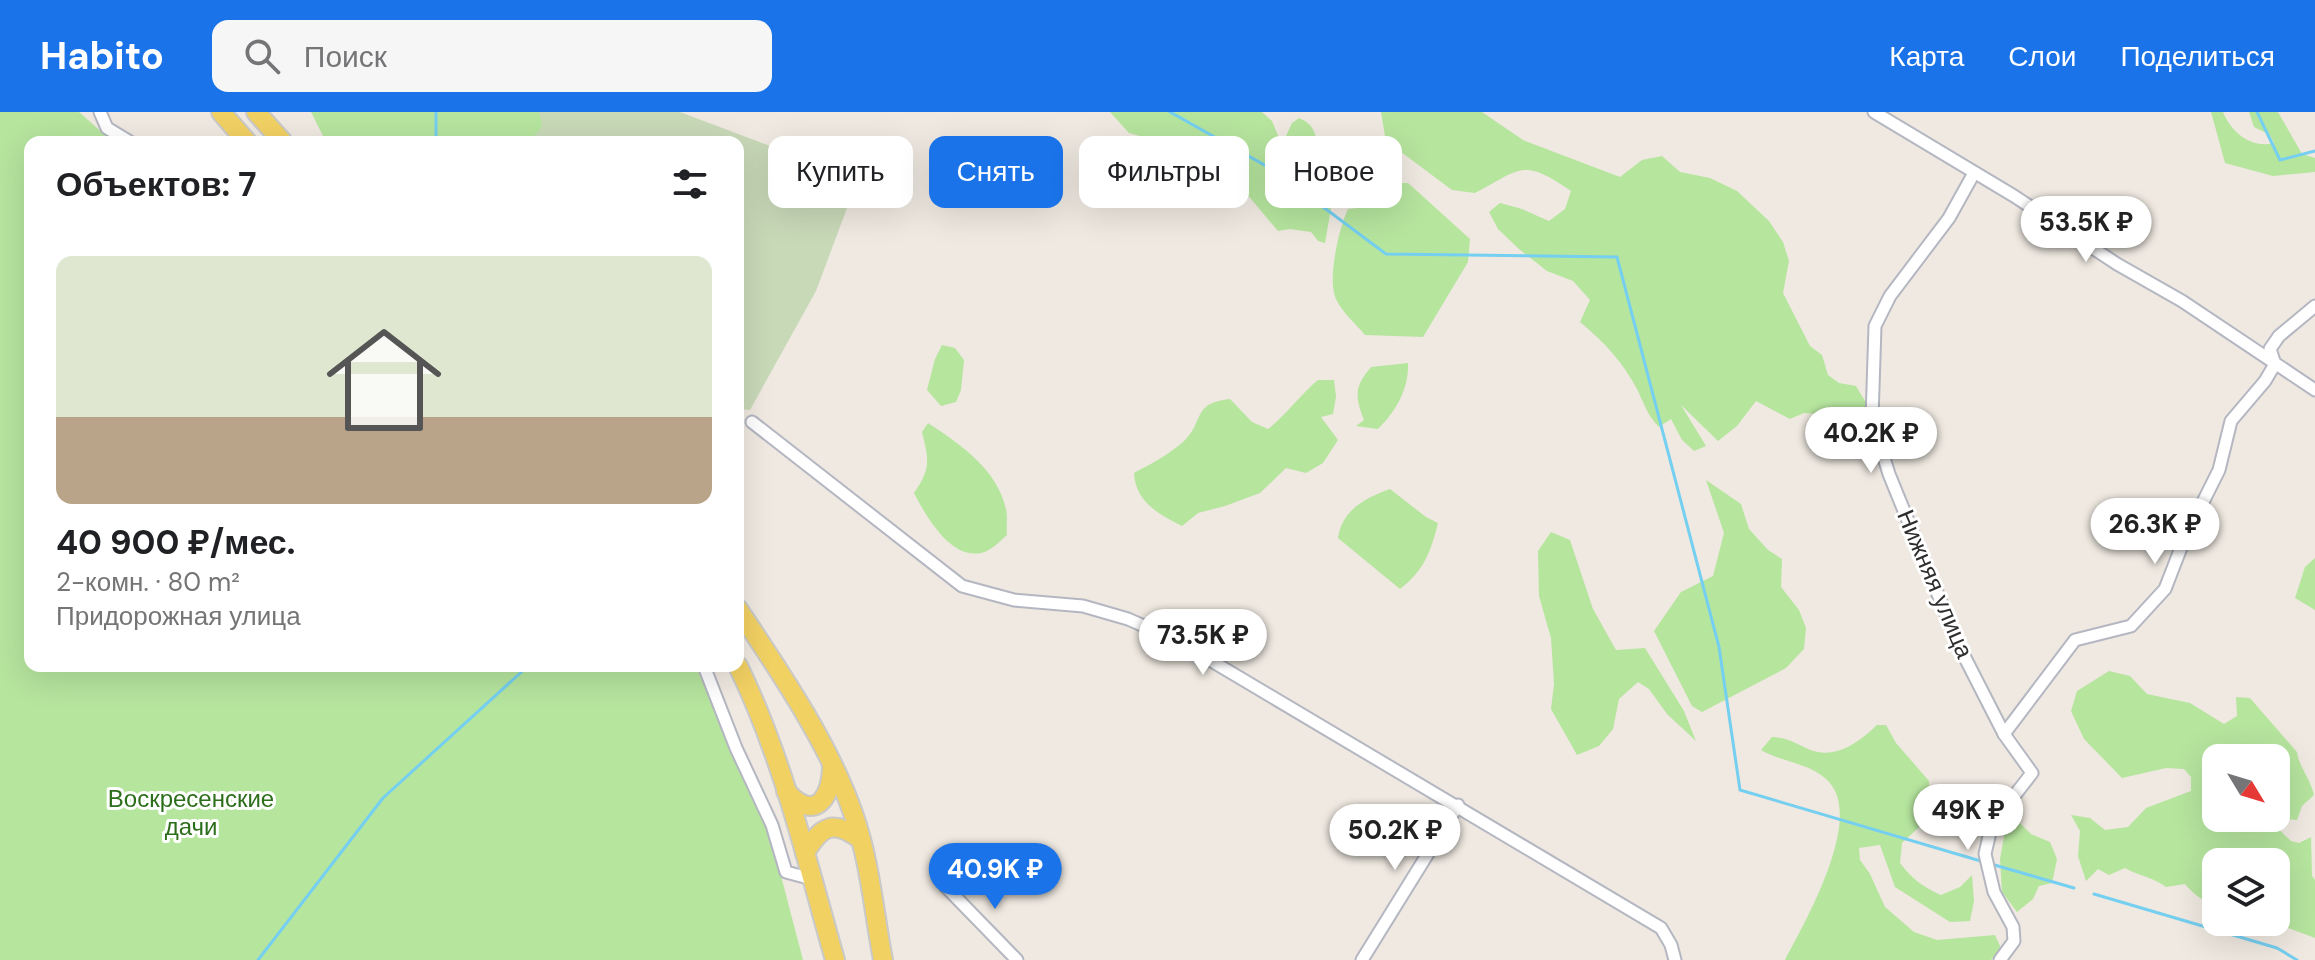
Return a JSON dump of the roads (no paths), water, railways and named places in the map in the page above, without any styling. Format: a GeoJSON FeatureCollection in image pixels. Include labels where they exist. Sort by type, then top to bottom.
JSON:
{"type":"FeatureCollection","features":[{"type":"Feature","properties":{"kind":"main road"},"geometry":{"type":"LineString","coordinates":[[221,112],[242,136]]}},
{"type":"Feature","properties":{"kind":"main road"},"geometry":{"type":"LineString","coordinates":[[256,112],[278,136]]}},
{"type":"Feature","properties":{"kind":"main road"},"geometry":{"type":"LineString","coordinates":[[744,618],[786,683],[832,765],[855,818],[883,960]]}},
{"type":"Feature","properties":{"kind":"main road"},"geometry":{"type":"LineString","coordinates":[[741,672],[755,701],[805,853],[835,960]]}},
{"type":"Feature","properties":{"kind":"main road"},"geometry":{"type":"LineString","coordinates":[[784,789],[802,805],[813,806],[822,802],[832,784],[832,765]]}},
{"type":"Feature","properties":{"kind":"main road"},"geometry":{"type":"LineString","coordinates":[[805,853],[813,839],[833,827],[846,828],[860,839]]}},
{"type":"Feature","properties":{"kind":"street"},"geometry":{"type":"LineString","coordinates":[[100,112],[107,128],[120,136]]}},
{"type":"Feature","properties":{"kind":"street"},"geometry":{"type":"LineString","coordinates":[[1874,112],[2117,264],[2182,301],[2315,390]]}},
{"type":"Feature","properties":{"kind":"street","name":"Нижняя улица"},"geometry":{"type":"LineString","coordinates":[[1974,173],[1949,218],[1890,296],[1875,326],[1872,419],[1889,474],[1959,646],[2004,734],[2032,773],[1995,823],[1985,854],[1994,892],[2013,927],[2014,941],[2000,960]]}},
{"type":"Feature","properties":{"kind":"street"},"geometry":{"type":"LineString","coordinates":[[2004,734],[2075,640],[2131,626],[2165,589],[2184,540],[2219,470],[2231,421],[2265,381],[2275,364],[2270,349],[2279,336],[2315,306]]}},
{"type":"Feature","properties":{"kind":"street"},"geometry":{"type":"LineString","coordinates":[[752,422],[962,586],[1014,600],[1083,606],[1178,641],[1661,928],[1675,960]]}},
{"type":"Feature","properties":{"kind":"street"},"geometry":{"type":"LineString","coordinates":[[706,672],[736,748],[772,825],[786,872],[812,879]]}},
{"type":"Feature","properties":{"kind":"street"},"geometry":{"type":"LineString","coordinates":[[1362,960],[1458,805]]}},
{"type":"Feature","properties":{"kind":"street"},"geometry":{"type":"LineString","coordinates":[[945,886],[1017,960]]}},
{"type":"Feature","properties":{"kind":"waterway"},"geometry":{"type":"LineString","coordinates":[[436,112],[436,136]]}},
{"type":"Feature","properties":{"kind":"waterway"},"geometry":{"type":"LineString","coordinates":[[1170,112],[1275,171],[1386,254],[1617,257],[1719,647],[1740,790],[1984,862]]}},
{"type":"Feature","properties":{"kind":"waterway"},"geometry":{"type":"LineString","coordinates":[[2257,112],[2280,160],[2315,151]]}},
{"type":"Feature","properties":{"kind":"waterway"},"geometry":{"type":"LineString","coordinates":[[258,960],[383,798],[521,672]]}},
{"type":"Feature","properties":{"kind":"waterway"},"geometry":{"type":"LineString","coordinates":[[1991,864],[2074,888]]}},
{"type":"Feature","properties":{"kind":"waterway"},"geometry":{"type":"LineString","coordinates":[[2094,894],[2277,948],[2297,960]]}},
{"type":"Feature","properties":{"kind":"park label","name":"Воскресенские дачи"},"geometry":{"type":"Point","coordinates":[191,813]}}]}
